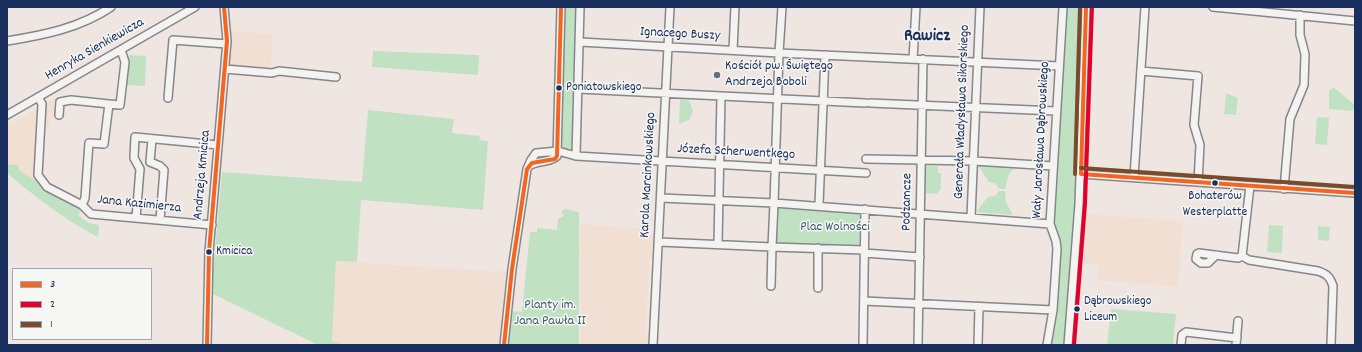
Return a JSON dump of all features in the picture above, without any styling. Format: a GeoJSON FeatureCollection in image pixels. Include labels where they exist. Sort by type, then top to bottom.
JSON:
{"type":"FeatureCollection","features":[{"type":"Feature","properties":{"kind":"street"},"geometry":{"type":"LineString","coordinates":[[7,41],[54,33],[92,19],[111,7]]}},
{"type":"Feature","properties":{"kind":"street","name":"Henryka Sienkiewicza"},"geometry":{"type":"LineString","coordinates":[[7,115],[196,7]]}},
{"type":"Feature","properties":{"kind":"street","name":"Andrzeja Kmicica"},"geometry":{"type":"LineString","coordinates":[[207,345],[209,259],[227,44],[224,7]]}},
{"type":"Feature","properties":{"kind":"street"},"geometry":{"type":"LineString","coordinates":[[504,345],[512,269],[529,166],[538,161],[555,159],[558,151],[561,7]]}},
{"type":"Feature","properties":{"kind":"street"},"geometry":{"type":"LineString","coordinates":[[576,156],[580,7]]}},
{"type":"Feature","properties":{"kind":"street","name":"Karola Marcinkowskiego"},"geometry":{"type":"LineString","coordinates":[[653,345],[670,7]]}},
{"type":"Feature","properties":{"kind":"street"},"geometry":{"type":"LineString","coordinates":[[733,50],[735,7]]}},
{"type":"Feature","properties":{"kind":"street"},"geometry":{"type":"LineString","coordinates":[[771,286],[777,99],[782,7]]}},
{"type":"Feature","properties":{"kind":"street"},"geometry":{"type":"LineString","coordinates":[[914,59],[916,7]]}},
{"type":"Feature","properties":{"kind":"street","name":"Generała Władysława Sikorskiego"},"geometry":{"type":"LineString","coordinates":[[971,217],[980,7]]}},
{"type":"Feature","properties":{"kind":"street","name":"Wały Jarosława Dąbrowskiego"},"geometry":{"type":"LineString","coordinates":[[1047,345],[1053,310],[1057,249],[1050,224],[1063,7]]}},
{"type":"Feature","properties":{"kind":"street"},"geometry":{"type":"LineString","coordinates":[[1068,345],[1080,174],[1087,14],[1086,7]]}},
{"type":"Feature","properties":{"kind":"street"},"geometry":{"type":"LineString","coordinates":[[1134,177],[1145,7]]}},
{"type":"Feature","properties":{"kind":"street"},"geometry":{"type":"LineString","coordinates":[[1213,7],[1262,10],[1355,21]]}},
{"type":"Feature","properties":{"kind":"street"},"geometry":{"type":"LineString","coordinates":[[1284,189],[1292,109],[1303,88],[1305,54],[1300,35],[1300,15]]}},
{"type":"Feature","properties":{"kind":"street"},"geometry":{"type":"LineString","coordinates":[[168,98],[173,40],[227,44]]}},
{"type":"Feature","properties":{"kind":"street","name":"Ignacego Buszy"},"geometry":{"type":"LineString","coordinates":[[580,42],[869,58],[923,59],[1059,66]]}},
{"type":"Feature","properties":{"kind":"street"},"geometry":{"type":"LineString","coordinates":[[59,114],[60,102],[71,100],[120,105],[125,62],[120,50]]}},
{"type":"Feature","properties":{"kind":"street"},"geometry":{"type":"LineString","coordinates":[[819,205],[825,55]]}},
{"type":"Feature","properties":{"kind":"street","name":"Podzamcze"},"geometry":{"type":"LineString","coordinates":[[918,345],[923,59]]}},
{"type":"Feature","properties":{"kind":"street"},"geometry":{"type":"LineString","coordinates":[[224,69],[272,73],[279,71],[336,77]]}},
{"type":"Feature","properties":{"kind":"street"},"geometry":{"type":"LineString","coordinates":[[1140,71],[1198,76],[1194,125],[1200,145],[1198,182]]}},
{"type":"Feature","properties":{"kind":"street"},"geometry":{"type":"LineString","coordinates":[[578,89],[868,103],[922,104],[1056,112]]}},
{"type":"Feature","properties":{"kind":"street"},"geometry":{"type":"LineString","coordinates":[[718,244],[721,96]]}},
{"type":"Feature","properties":{"kind":"street","name":"Jana Kazimierza"},"geometry":{"type":"LineString","coordinates":[[38,97],[42,104],[38,175],[46,187],[82,205],[91,214],[212,225]]}},
{"type":"Feature","properties":{"kind":"street"},"geometry":{"type":"LineString","coordinates":[[82,205],[85,198],[89,143],[104,144],[109,104]]}},
{"type":"Feature","properties":{"kind":"street"},"geometry":{"type":"LineString","coordinates":[[136,218],[140,169],[134,158],[135,137],[218,145]]}},
{"type":"Feature","properties":{"kind":"street"},"geometry":{"type":"LineString","coordinates":[[152,139],[150,162],[160,166],[164,170],[160,220]]}},
{"type":"Feature","properties":{"kind":"street","name":"Józefa Scherwentkego"},"geometry":{"type":"LineString","coordinates":[[558,151],[576,156],[866,173]]}},
{"type":"Feature","properties":{"kind":"street"},"geometry":{"type":"LineString","coordinates":[[866,159],[974,161],[1053,166]]}},
{"type":"Feature","properties":{"kind":"street"},"geometry":{"type":"LineString","coordinates":[[1080,174],[1355,193]]}},
{"type":"Feature","properties":{"kind":"street"},"geometry":{"type":"LineString","coordinates":[[1242,256],[1250,186]]}},
{"type":"Feature","properties":{"kind":"street"},"geometry":{"type":"LineString","coordinates":[[661,198],[819,205],[1050,224]]}},
{"type":"Feature","properties":{"kind":"street"},"geometry":{"type":"LineString","coordinates":[[863,345],[866,209]]}},
{"type":"Feature","properties":{"kind":"street"},"geometry":{"type":"LineString","coordinates":[[659,242],[818,248],[920,257]]}},
{"type":"Feature","properties":{"kind":"street"},"geometry":{"type":"LineString","coordinates":[[818,248],[818,288]]}},
{"type":"Feature","properties":{"kind":"street"},"geometry":{"type":"LineString","coordinates":[[1216,255],[1238,258],[1242,256],[1249,260],[1318,271],[1326,274],[1330,278],[1333,286],[1331,345]]}},
{"type":"Feature","properties":{"kind":"street"},"geometry":{"type":"LineString","coordinates":[[864,301],[1053,310]]}},
{"type":"Feature","properties":{"kind":"street"},"geometry":{"type":"LineString","coordinates":[[978,345],[979,307]]}},
{"type":"Feature","properties":{"kind":"street"},"geometry":{"type":"LineString","coordinates":[[1181,345],[1182,334],[1186,332],[1236,342],[1238,321]]}},
{"type":"Feature","properties":{"kind":"shaded area"},"geometry":{"type":"Polygon","coordinates":[[[229,31],[273,34],[271,70],[228,68],[229,31]]]}},
{"type":"Feature","properties":{"kind":"shaded area"},"geometry":{"type":"Polygon","coordinates":[[[52,99],[57,99],[55,117],[51,117],[49,129],[41,129],[38,175],[39,183],[19,170],[18,165],[7,164],[7,123],[14,123],[15,119],[22,118],[52,99]]]}},
{"type":"Feature","properties":{"kind":"shaded area"},"geometry":{"type":"Polygon","coordinates":[[[1086,214],[1183,221],[1178,287],[1097,280],[1099,265],[1082,263],[1086,214]]]}},
{"type":"Feature","properties":{"kind":"shaded area"},"geometry":{"type":"Polygon","coordinates":[[[580,224],[646,229],[648,236],[654,236],[653,258],[650,258],[645,336],[650,337],[650,345],[581,345],[580,224]]]}},
{"type":"Feature","properties":{"kind":"shaded area"},"geometry":{"type":"Polygon","coordinates":[[[336,261],[508,272],[500,345],[343,345],[332,341],[336,261]]]}},
{"type":"Feature","properties":{"kind":"green space"},"geometry":{"type":"Polygon","coordinates":[[[563,7],[578,7],[573,151],[561,149],[560,146],[563,7]]]}},
{"type":"Feature","properties":{"kind":"green space"},"geometry":{"type":"Polygon","coordinates":[[[1065,7],[1082,7],[1084,12],[1076,206],[1065,345],[1049,345],[1059,250],[1053,225],[1065,7]]]}},
{"type":"Feature","properties":{"kind":"green space"},"geometry":{"type":"Polygon","coordinates":[[[373,51],[479,55],[478,75],[372,67],[373,51]]]}},
{"type":"Feature","properties":{"kind":"green space"},"geometry":{"type":"Polygon","coordinates":[[[129,55],[146,56],[145,86],[127,85],[129,55]]]}},
{"type":"Feature","properties":{"kind":"green space"},"geometry":{"type":"Polygon","coordinates":[[[1333,87],[1355,105],[1352,111],[1329,109],[1329,91],[1333,87]]]}},
{"type":"Feature","properties":{"kind":"green space"},"geometry":{"type":"Polygon","coordinates":[[[1226,93],[1238,98],[1236,115],[1224,114],[1226,93]]]}},
{"type":"Feature","properties":{"kind":"green space"},"geometry":{"type":"Polygon","coordinates":[[[680,97],[689,101],[693,111],[690,119],[679,124],[680,97]]]}},
{"type":"Feature","properties":{"kind":"green space"},"geometry":{"type":"Polygon","coordinates":[[[368,110],[454,119],[452,133],[480,136],[479,140],[488,141],[483,210],[361,200],[357,262],[336,261],[332,341],[343,345],[318,345],[211,293],[222,172],[362,182],[368,110]]]}},
{"type":"Feature","properties":{"kind":"green space"},"geometry":{"type":"Polygon","coordinates":[[[1317,117],[1329,118],[1327,145],[1315,144],[1317,117]]]}},
{"type":"Feature","properties":{"kind":"green space"},"geometry":{"type":"Polygon","coordinates":[[[7,164],[18,165],[19,170],[39,183],[42,187],[80,209],[79,216],[84,220],[99,225],[98,237],[51,208],[29,191],[7,173],[7,164]]]}},
{"type":"Feature","properties":{"kind":"green space"},"geometry":{"type":"Polygon","coordinates":[[[977,164],[1017,166],[1009,174],[1005,189],[999,189],[995,183],[989,182],[977,164]]]}},
{"type":"Feature","properties":{"kind":"green space"},"geometry":{"type":"Polygon","coordinates":[[[924,166],[938,166],[938,173],[941,173],[941,188],[937,194],[924,193],[924,166]]]}},
{"type":"Feature","properties":{"kind":"green space"},"geometry":{"type":"Polygon","coordinates":[[[999,191],[1005,191],[1006,202],[1013,215],[976,212],[988,197],[995,196],[999,191]]]}},
{"type":"Feature","properties":{"kind":"green space","name":"Plac Wolności"},"geometry":{"type":"Polygon","coordinates":[[[776,208],[860,210],[859,248],[776,243],[776,208]]]}},
{"type":"Feature","properties":{"kind":"green space","name":"Planty im. Jana Pawła II"},"geometry":{"type":"Polygon","coordinates":[[[566,209],[579,212],[579,345],[508,345],[511,311],[522,312],[530,232],[537,232],[537,228],[557,230],[558,219],[564,216],[561,211],[566,209]]]}},
{"type":"Feature","properties":{"kind":"green space"},"geometry":{"type":"Polygon","coordinates":[[[1269,225],[1283,226],[1282,253],[1267,252],[1269,225]]]}},
{"type":"Feature","properties":{"kind":"green space"},"geometry":{"type":"Polygon","coordinates":[[[1318,226],[1330,227],[1329,241],[1318,240],[1318,226]]]}},
{"type":"Feature","properties":{"kind":"green space"},"geometry":{"type":"Polygon","coordinates":[[[1111,309],[1176,314],[1173,345],[1107,345],[1111,309]]]}},
{"type":"Feature","properties":{"kind":"transit line","name":"3"},"geometry":{"type":"LineString","coordinates":[[207,345],[209,252],[227,41],[224,7]]}},
{"type":"Feature","properties":{"kind":"transit line","name":"3"},"geometry":{"type":"LineString","coordinates":[[504,345],[512,269],[527,169],[532,163],[555,159],[557,156],[561,7]]}},
{"type":"Feature","properties":{"kind":"transit line","name":"1"},"geometry":{"type":"LineString","coordinates":[[1075,174],[1080,7]]}},
{"type":"Feature","properties":{"kind":"transit line","name":"3"},"geometry":{"type":"LineString","coordinates":[[1081,174],[1086,7]]}},
{"type":"Feature","properties":{"kind":"transit line","name":"2"},"geometry":{"type":"LineString","coordinates":[[1074,345],[1085,204],[1092,7]]}},
{"type":"Feature","properties":{"kind":"transit line","name":"1"},"geometry":{"type":"LineString","coordinates":[[1081,168],[1355,187]]}},
{"type":"Feature","properties":{"kind":"transit line","name":"3"},"geometry":{"type":"LineString","coordinates":[[1081,174],[1355,193]]}},
{"type":"Feature","properties":{"kind":"place","name":"Kościół pw. Świętego Andrzeja Boboli"},"geometry":{"type":"Point","coordinates":[717,75]}},
{"type":"Feature","properties":{"kind":"place","name":"Poniatowskiego"},"geometry":{"type":"Point","coordinates":[559,88]}},
{"type":"Feature","properties":{"kind":"place","name":"Bohaterów Westerplatte"},"geometry":{"type":"Point","coordinates":[1215,183]}},
{"type":"Feature","properties":{"kind":"place","name":"Kmicica"},"geometry":{"type":"Point","coordinates":[209,252]}},
{"type":"Feature","properties":{"kind":"place","name":"Dąbrowskiego Liceum"},"geometry":{"type":"Point","coordinates":[1077,309]}},
{"type":"Feature","properties":{"kind":"district","name":"Rawicz"},"geometry":{"type":"Point","coordinates":[927,38]}}]}
